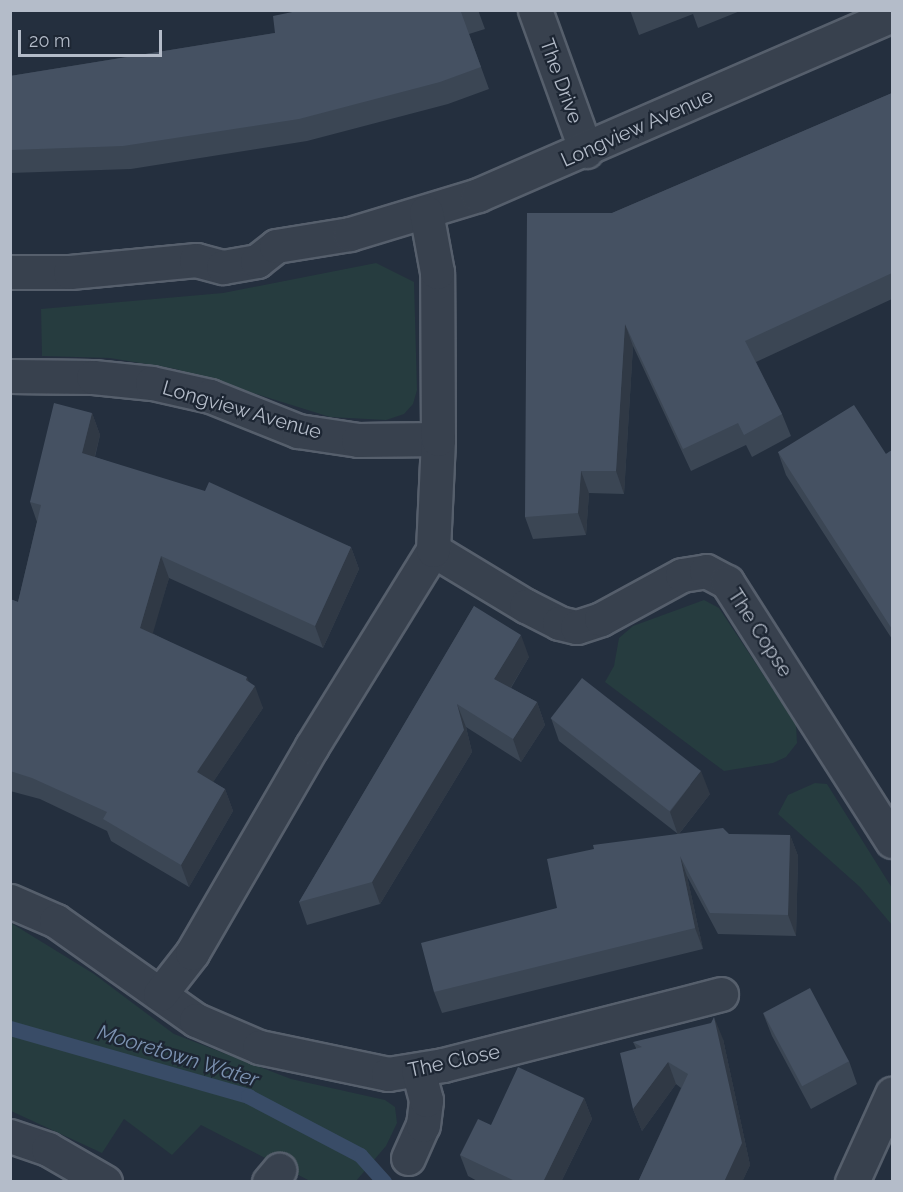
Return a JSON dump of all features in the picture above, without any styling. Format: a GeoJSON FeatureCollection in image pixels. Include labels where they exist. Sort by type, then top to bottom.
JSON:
{"type":"FeatureCollection","features":[{"type":"Feature","properties":{"kind":"street","name":"The Drive"},"geometry":{"type":"LineString","coordinates":[[535,10],[586,151]]}},
{"type":"Feature","properties":{"kind":"street","name":"Longview Avenue"},"geometry":{"type":"LineString","coordinates":[[10,272],[70,272],[196,260],[223,267],[257,261],[276,246],[350,234],[426,212],[586,151],[892,15]]}},
{"type":"Feature","properties":{"kind":"street"},"geometry":{"type":"LineString","coordinates":[[160,994],[192,952],[312,746],[433,550],[438,439],[437,272],[426,212]]}},
{"type":"Feature","properties":{"kind":"street","name":"Longview Avenue"},"geometry":{"type":"LineString","coordinates":[[10,376],[93,376],[152,383],[210,396],[298,431],[358,440],[438,439]]}},
{"type":"Feature","properties":{"kind":"street","name":"The Copse"},"geometry":{"type":"LineString","coordinates":[[433,550],[526,606],[559,623],[577,627],[601,619],[682,575],[706,571],[727,582],[892,841]]}},
{"type":"Feature","properties":{"kind":"street","name":"The Close"},"geometry":{"type":"LineString","coordinates":[[10,901],[56,921],[196,1020],[259,1047],[388,1074],[418,1071],[721,994]]}},
{"type":"Feature","properties":{"kind":"street"},"geometry":{"type":"LineString","coordinates":[[408,1158],[423,1125],[425,1108],[418,1071]]}},
{"type":"Feature","properties":{"kind":"street"},"geometry":{"type":"LineString","coordinates":[[852,1182],[892,1094]]}},
{"type":"Feature","properties":{"kind":"street"},"geometry":{"type":"LineString","coordinates":[[10,1136],[48,1149],[105,1182]]}},
{"type":"Feature","properties":{"kind":"green space"},"geometry":{"type":"Polygon","coordinates":[[[376,263],[414,282],[417,390],[413,404],[404,414],[386,420],[330,417],[176,369],[110,358],[42,356],[41,309],[223,293],[376,263]]]}},
{"type":"Feature","properties":{"kind":"green space"},"geometry":{"type":"Polygon","coordinates":[[[704,600],[719,608],[796,724],[797,743],[786,757],[773,763],[724,771],[605,682],[614,666],[619,638],[633,626],[704,600]]]}},
{"type":"Feature","properties":{"kind":"green space"},"geometry":{"type":"Polygon","coordinates":[[[815,783],[827,784],[892,888],[892,925],[860,887],[778,814],[788,795],[815,783]]]}},
{"type":"Feature","properties":{"kind":"green space"},"geometry":{"type":"Polygon","coordinates":[[[11,923],[94,974],[174,1034],[291,1079],[385,1100],[395,1107],[397,1123],[386,1146],[356,1181],[312,1182],[201,1125],[172,1155],[124,1119],[102,1153],[11,1111],[11,923]]]}},
{"type":"Feature","properties":{"kind":"building"},"geometry":{"type":"Polygon","coordinates":[[[302,10],[464,10],[461,12],[481,67],[440,82],[299,119],[123,146],[10,150],[10,76],[275,33],[273,16],[302,10]]]}},
{"type":"Feature","properties":{"kind":"building"},"geometry":{"type":"Polygon","coordinates":[[[892,93],[892,273],[745,341],[782,414],[744,435],[738,423],[683,449],[625,324],[616,471],[581,471],[578,513],[525,517],[527,213],[612,213],[892,93]]]}},
{"type":"Feature","properties":{"kind":"building"},"geometry":{"type":"Polygon","coordinates":[[[54,403],[92,413],[82,453],[205,491],[209,482],[351,547],[315,626],[161,556],[140,628],[247,677],[246,680],[255,686],[197,772],[225,789],[181,865],[103,819],[107,812],[32,778],[10,771],[10,599],[18,602],[41,505],[30,502],[54,403]]]}},
{"type":"Feature","properties":{"kind":"building"},"geometry":{"type":"Polygon","coordinates":[[[854,405],[886,454],[892,450],[892,629],[778,452],[854,405]]]}},
{"type":"Feature","properties":{"kind":"building"},"geometry":{"type":"Polygon","coordinates":[[[474,606],[521,635],[494,679],[537,702],[513,739],[457,704],[464,730],[372,882],[299,902],[474,606]]]}},
{"type":"Feature","properties":{"kind":"building"},"geometry":{"type":"Polygon","coordinates":[[[582,678],[701,771],[670,811],[551,718],[582,678]]]}},
{"type":"Feature","properties":{"kind":"building"},"geometry":{"type":"Polygon","coordinates":[[[723,828],[729,834],[790,835],[788,915],[710,913],[680,856],[695,928],[434,992],[421,943],[557,908],[547,859],[594,849],[593,845],[723,828]]]}},
{"type":"Feature","properties":{"kind":"building"},"geometry":{"type":"Polygon","coordinates":[[[810,988],[849,1061],[802,1086],[763,1013],[810,988]]]}},
{"type":"Feature","properties":{"kind":"building"},"geometry":{"type":"Polygon","coordinates":[[[714,1017],[742,1143],[724,1182],[638,1182],[688,1074],[668,1062],[633,1109],[620,1053],[642,1047],[633,1042],[711,1023],[714,1017]]]}},
{"type":"Feature","properties":{"kind":"building"},"geometry":{"type":"Polygon","coordinates":[[[518,1067],[584,1098],[543,1182],[517,1182],[460,1155],[478,1119],[491,1125],[518,1067]]]}},
{"type":"Feature","properties":{"kind":"waterway","name":"Mooretown Water"},"geometry":{"type":"LineString","coordinates":[[10,1028],[248,1096],[360,1155],[384,1182]]}}]}
